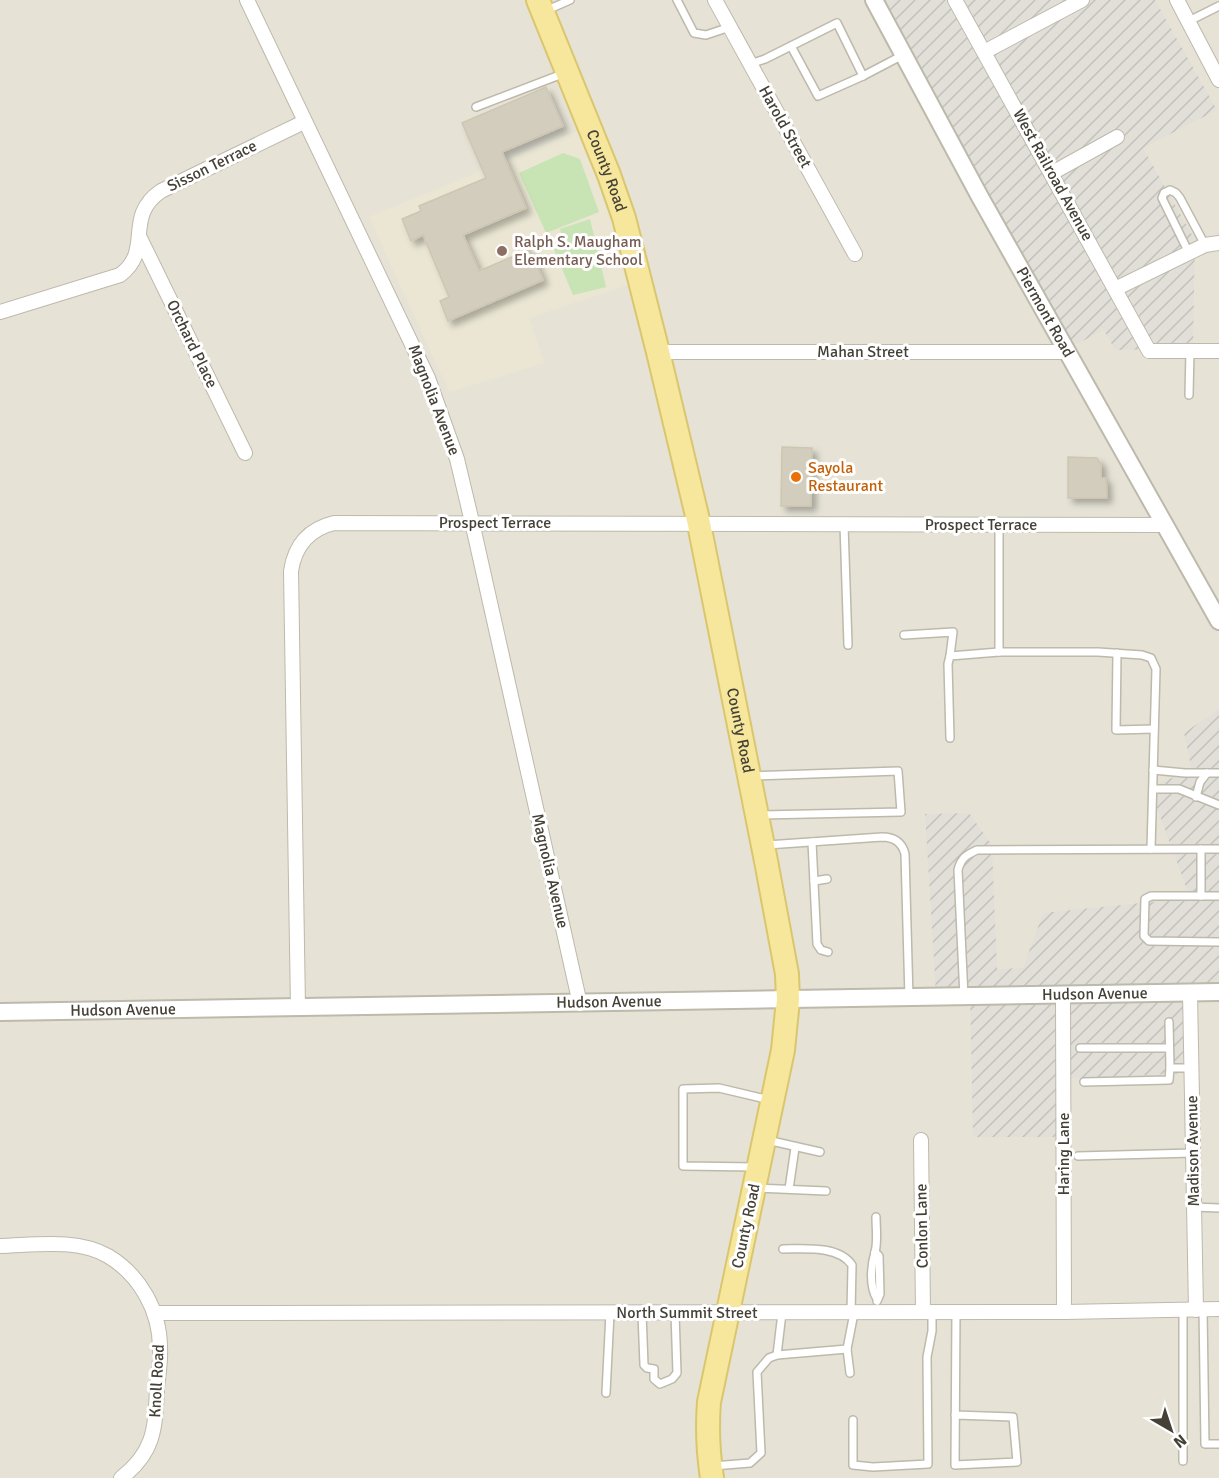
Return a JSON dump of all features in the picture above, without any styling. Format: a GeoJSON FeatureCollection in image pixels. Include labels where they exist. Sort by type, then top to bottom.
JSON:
{"type":"FeatureCollection","features":[{"type":"Feature","properties":{"kind":"main road","name":"County Road"},"geometry":{"type":"LineString","coordinates":[[541,6],[624,218],[699,524],[787,974],[787,1029],[709,1402],[707,1429],[711,1472]]}},
{"type":"Feature","properties":{"kind":"street","name":"Magnolia Avenue"},"geometry":{"type":"LineString","coordinates":[[247,0],[428,378],[454,448],[580,1004]]}},
{"type":"Feature","properties":{"kind":"street","name":"Harold Street"},"geometry":{"type":"LineString","coordinates":[[715,0],[855,254]]}},
{"type":"Feature","properties":{"kind":"street","name":"Piermont Road"},"geometry":{"type":"LineString","coordinates":[[874,0],[980,197],[1219,621]]}},
{"type":"Feature","properties":{"kind":"street","name":"West Railroad Avenue"},"geometry":{"type":"LineString","coordinates":[[955,0],[1149,351],[1190,351]]}},
{"type":"Feature","properties":{"kind":"street"},"geometry":{"type":"LineString","coordinates":[[984,52],[1082,0]]}},
{"type":"Feature","properties":{"kind":"street"},"geometry":{"type":"LineString","coordinates":[[1177,0],[1219,80]]}},
{"type":"Feature","properties":{"kind":"street","name":"Sisson Terrace"},"geometry":{"type":"LineString","coordinates":[[0,312],[120,275],[135,261],[138,251],[140,218],[144,207],[152,197],[304,122]]}},
{"type":"Feature","properties":{"kind":"street"},"geometry":{"type":"LineString","coordinates":[[1052,173],[1117,138]]}},
{"type":"Feature","properties":{"kind":"street","name":"Orchard Place"},"geometry":{"type":"LineString","coordinates":[[138,234],[245,453]]}},
{"type":"Feature","properties":{"kind":"street"},"geometry":{"type":"LineString","coordinates":[[1115,289],[1212,244]]}},
{"type":"Feature","properties":{"kind":"street"},"geometry":{"type":"LineString","coordinates":[[1190,351],[1219,351]]}},
{"type":"Feature","properties":{"kind":"street","name":"Mahan Street"},"geometry":{"type":"LineString","coordinates":[[658,352],[1067,352]]}},
{"type":"Feature","properties":{"kind":"street","name":"Prospect Terrace"},"geometry":{"type":"LineString","coordinates":[[298,1008],[291,571],[297,549],[312,532],[322,526],[334,523],[472,522],[1164,525]]}},
{"type":"Feature","properties":{"kind":"street","name":"Hudson Avenue"},"geometry":{"type":"LineString","coordinates":[[0,1012],[1219,992]]}},
{"type":"Feature","properties":{"kind":"street","name":"Madison Avenue"},"geometry":{"type":"LineString","coordinates":[[1190,993],[1194,1310]]}},
{"type":"Feature","properties":{"kind":"street","name":"Haring Lane"},"geometry":{"type":"LineString","coordinates":[[1063,995],[1064,1312]]}},
{"type":"Feature","properties":{"kind":"street","name":"Conlon Lane"},"geometry":{"type":"LineString","coordinates":[[921,1140],[927,1312]]}},
{"type":"Feature","properties":{"kind":"street","name":"Knoll Road"},"geometry":{"type":"LineString","coordinates":[[0,1246],[71,1245],[90,1248],[107,1255],[123,1266],[144,1291],[154,1313],[160,1348],[154,1430],[150,1445],[141,1459],[121,1478]]}},
{"type":"Feature","properties":{"kind":"street","name":"North Summit Street"},"geometry":{"type":"LineString","coordinates":[[154,1313],[852,1312],[877,1306],[927,1312],[1219,1309]]}},
{"type":"Feature","properties":{"kind":"lane"},"geometry":{"type":"LineString","coordinates":[[541,6],[570,0]]}},
{"type":"Feature","properties":{"kind":"lane"},"geometry":{"type":"LineString","coordinates":[[677,0],[694,33],[706,35],[730,27]]}},
{"type":"Feature","properties":{"kind":"lane"},"geometry":{"type":"LineString","coordinates":[[1189,21],[1219,6]]}},
{"type":"Feature","properties":{"kind":"lane"},"geometry":{"type":"LineString","coordinates":[[750,64],[765,59],[837,23],[863,76]]}},
{"type":"Feature","properties":{"kind":"lane"},"geometry":{"type":"LineString","coordinates":[[791,46],[818,96],[903,55]]}},
{"type":"Feature","properties":{"kind":"lane"},"geometry":{"type":"LineString","coordinates":[[476,107],[568,73]]}},
{"type":"Feature","properties":{"kind":"lane"},"geometry":{"type":"LineString","coordinates":[[1189,253],[1162,198],[1164,193],[1170,190],[1180,198],[1212,244]]}},
{"type":"Feature","properties":{"kind":"lane"},"geometry":{"type":"LineString","coordinates":[[1189,395],[1190,351]]}},
{"type":"Feature","properties":{"kind":"lane"},"geometry":{"type":"LineString","coordinates":[[844,525],[848,645]]}},
{"type":"Feature","properties":{"kind":"lane"},"geometry":{"type":"LineString","coordinates":[[999,525],[999,652]]}},
{"type":"Feature","properties":{"kind":"lane"},"geometry":{"type":"LineString","coordinates":[[904,635],[953,632],[948,664],[950,738]]}},
{"type":"Feature","properties":{"kind":"lane"},"geometry":{"type":"LineString","coordinates":[[950,657],[999,652],[1117,653],[1151,658],[1155,669],[1151,849]]}},
{"type":"Feature","properties":{"kind":"lane"},"geometry":{"type":"LineString","coordinates":[[1117,653],[1116,730],[1154,729]]}},
{"type":"Feature","properties":{"kind":"lane"},"geometry":{"type":"LineString","coordinates":[[1153,770],[1219,773]]}},
{"type":"Feature","properties":{"kind":"lane"},"geometry":{"type":"LineString","coordinates":[[749,776],[898,771],[901,812],[757,816]]}},
{"type":"Feature","properties":{"kind":"lane"},"geometry":{"type":"LineString","coordinates":[[1196,797],[1200,782],[1207,773]]}},
{"type":"Feature","properties":{"kind":"lane"},"geometry":{"type":"LineString","coordinates":[[1152,789],[1179,789],[1219,805]]}},
{"type":"Feature","properties":{"kind":"lane"},"geometry":{"type":"LineString","coordinates":[[763,845],[889,837],[900,843],[904,848],[909,998]]}},
{"type":"Feature","properties":{"kind":"lane"},"geometry":{"type":"LineString","coordinates":[[812,842],[817,944],[821,950],[828,952]]}},
{"type":"Feature","properties":{"kind":"lane"},"geometry":{"type":"LineString","coordinates":[[1201,849],[1201,896]]}},
{"type":"Feature","properties":{"kind":"lane"},"geometry":{"type":"LineString","coordinates":[[964,997],[958,870],[960,861],[965,856],[977,850],[1219,849]]}},
{"type":"Feature","properties":{"kind":"lane"},"geometry":{"type":"LineString","coordinates":[[814,880],[827,879]]}},
{"type":"Feature","properties":{"kind":"lane"},"geometry":{"type":"LineString","coordinates":[[1219,896],[1150,896],[1145,898],[1144,936],[1149,941],[1219,942]]}},
{"type":"Feature","properties":{"kind":"lane"},"geometry":{"type":"LineString","coordinates":[[1084,1082],[1170,1080],[1169,1022]]}},
{"type":"Feature","properties":{"kind":"lane"},"geometry":{"type":"LineString","coordinates":[[1080,1048],[1169,1048]]}},
{"type":"Feature","properties":{"kind":"lane"},"geometry":{"type":"LineString","coordinates":[[1170,1068],[1191,1068]]}},
{"type":"Feature","properties":{"kind":"lane"},"geometry":{"type":"LineString","coordinates":[[773,1101],[719,1088],[683,1089],[683,1166],[756,1178],[789,1189],[826,1191]]}},
{"type":"Feature","properties":{"kind":"lane"},"geometry":{"type":"LineString","coordinates":[[764,1139],[820,1152]]}},
{"type":"Feature","properties":{"kind":"lane"},"geometry":{"type":"LineString","coordinates":[[789,1189],[795,1148]]}},
{"type":"Feature","properties":{"kind":"lane"},"geometry":{"type":"LineString","coordinates":[[1078,1156],[1193,1153]]}},
{"type":"Feature","properties":{"kind":"lane"},"geometry":{"type":"LineString","coordinates":[[1194,1207],[1219,1208]]}},
{"type":"Feature","properties":{"kind":"lane"},"geometry":{"type":"LineString","coordinates":[[876,1217],[872,1289],[877,1306]]}},
{"type":"Feature","properties":{"kind":"lane"},"geometry":{"type":"LineString","coordinates":[[783,1249],[815,1249],[847,1258],[852,1265],[852,1312],[847,1349],[850,1373]]}},
{"type":"Feature","properties":{"kind":"lane"},"geometry":{"type":"LineString","coordinates":[[1194,1310],[1205,1444],[1219,1444]]}},
{"type":"Feature","properties":{"kind":"lane"},"geometry":{"type":"LineString","coordinates":[[1183,1461],[1194,1310]]}},
{"type":"Feature","properties":{"kind":"lane"},"geometry":{"type":"LineString","coordinates":[[777,1355],[782,1312]]}},
{"type":"Feature","properties":{"kind":"lane"},"geometry":{"type":"LineString","coordinates":[[853,1420],[853,1465],[873,1467],[928,1464],[927,1357],[932,1331],[927,1312]]}},
{"type":"Feature","properties":{"kind":"lane"},"geometry":{"type":"LineString","coordinates":[[955,1415],[1013,1417],[1017,1462],[955,1465],[955,1415],[956,1312]]}},
{"type":"Feature","properties":{"kind":"lane"},"geometry":{"type":"LineString","coordinates":[[606,1393],[610,1313]]}},
{"type":"Feature","properties":{"kind":"lane"},"geometry":{"type":"LineString","coordinates":[[642,1313],[644,1365],[654,1369],[654,1379],[660,1384],[672,1379],[676,1373],[675,1313]]}},
{"type":"Feature","properties":{"kind":"lane"},"geometry":{"type":"LineString","coordinates":[[711,1472],[750,1463],[761,1453],[757,1372],[769,1358],[777,1355],[847,1349]]}},
{"type":"Feature","properties":{"kind":"shaded area"},"geometry":{"type":"Polygon","coordinates":[[[0,0],[1219,0],[1219,1478],[0,1478],[0,0]]]}},
{"type":"Feature","properties":{"kind":"shaded area"},"geometry":{"type":"Polygon","coordinates":[[[877,0],[1155,0],[1217,110],[1143,148],[1195,240],[1193,349],[1115,350],[1104,330],[1065,350],[877,0]]]}},
{"type":"Feature","properties":{"kind":"shaded area","name":"Ralph S. Maugham Elementary School"},"geometry":{"type":"Polygon","coordinates":[[[577,131],[608,208],[628,285],[529,318],[544,363],[449,392],[369,217],[577,131]]]}},
{"type":"Feature","properties":{"kind":"shaded area"},"geometry":{"type":"Polygon","coordinates":[[[1219,709],[1219,992],[1187,993],[1190,1073],[1064,1079],[1062,1137],[973,1137],[970,994],[936,995],[925,814],[969,813],[992,845],[997,969],[1023,968],[1043,913],[1190,898],[1149,786],[1192,771],[1184,733],[1219,709]]]}},
{"type":"Feature","properties":{"kind":"green space"},"geometry":{"type":"Polygon","coordinates":[[[563,153],[580,159],[599,212],[546,233],[519,173],[563,153]]]}},
{"type":"Feature","properties":{"kind":"green space"},"geometry":{"type":"Polygon","coordinates":[[[590,219],[606,287],[573,295],[551,242],[562,238],[560,229],[590,219]]]}},
{"type":"Feature","properties":{"kind":"building"},"geometry":{"type":"Polygon","coordinates":[[[546,87],[563,126],[502,152],[526,208],[463,235],[479,271],[530,249],[543,280],[448,321],[440,301],[449,297],[423,235],[411,241],[402,219],[421,211],[419,206],[486,178],[462,123],[546,87]]]}},
{"type":"Feature","properties":{"kind":"building","name":"Sayola Restaurant"},"geometry":{"type":"Polygon","coordinates":[[[782,447],[812,448],[811,506],[781,506],[782,447]]]}},
{"type":"Feature","properties":{"kind":"building"},"geometry":{"type":"Polygon","coordinates":[[[1068,457],[1097,458],[1101,465],[1101,478],[1106,478],[1107,498],[1068,498],[1068,457]]]}},
{"type":"Feature","properties":{"kind":"place","name":"Ralph S. Maugham Elementary School"},"geometry":{"type":"Point","coordinates":[502,251]}},
{"type":"Feature","properties":{"kind":"place","name":"Sayola Restaurant"},"geometry":{"type":"Point","coordinates":[796,477]}}]}
